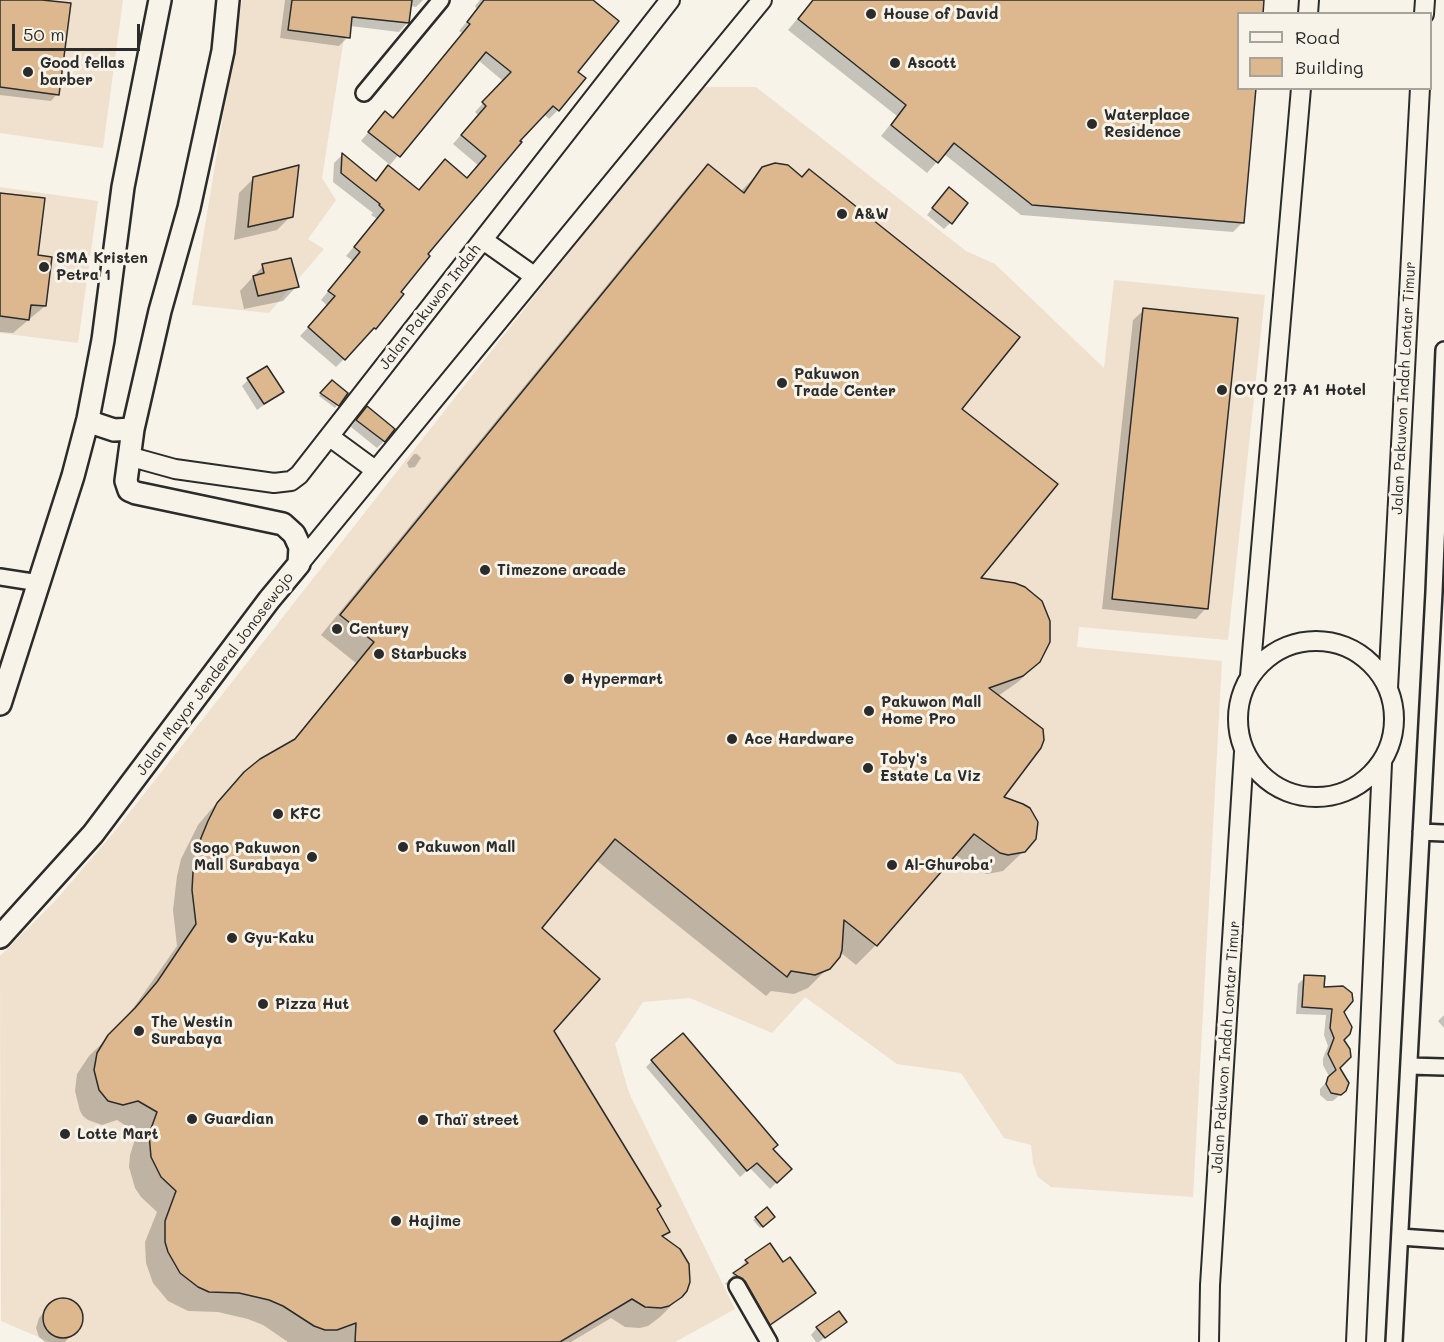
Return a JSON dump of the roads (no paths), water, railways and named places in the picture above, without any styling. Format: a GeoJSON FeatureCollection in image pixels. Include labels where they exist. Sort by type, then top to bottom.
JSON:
{"type":"FeatureCollection","features":[{"type":"Feature","properties":{"kind":"main road"},"geometry":{"type":"LineString","coordinates":[[0,704],[73,476],[88,419],[103,340],[123,187],[160,0]]}},
{"type":"Feature","properties":{"kind":"main road","name":"Jalan Mayor Jenderal Jonosewojo"},"geometry":{"type":"LineString","coordinates":[[0,937],[93,834],[269,600],[299,564],[300,547],[294,534],[283,524],[136,493],[129,490],[126,481],[133,429],[160,310],[189,208],[223,51],[228,0]]}},
{"type":"Feature","properties":{"kind":"main road"},"geometry":{"type":"LineString","coordinates":[[88,419],[114,430],[133,429]]}},
{"type":"Feature","properties":{"kind":"street"},"geometry":{"type":"LineString","coordinates":[[364,93],[441,0]]}},
{"type":"Feature","properties":{"kind":"street","name":"Jalan Pakuwon Indah"},"geometry":{"type":"LineString","coordinates":[[128,456],[175,469],[274,483],[291,481],[299,476],[670,0]]}},
{"type":"Feature","properties":{"kind":"street"},"geometry":{"type":"LineString","coordinates":[[299,564],[762,0]]}},
{"type":"Feature","properties":{"kind":"street"},"geometry":{"type":"LineString","coordinates":[[1250,676],[1301,90]]}},
{"type":"Feature","properties":{"kind":"street","name":"Jalan Pakuwon Indah Lontar Timur"},"geometry":{"type":"LineString","coordinates":[[1388,688],[1420,90]]}},
{"type":"Feature","properties":{"kind":"street"},"geometry":{"type":"LineString","coordinates":[[483,240],[534,276]]}},
{"type":"Feature","properties":{"kind":"street"},"geometry":{"type":"LineString","coordinates":[[1394,1342],[1421,832],[1439,592],[1444,359]]}},
{"type":"Feature","properties":{"kind":"street"},"geometry":{"type":"LineString","coordinates":[[330,437],[375,470]]}},
{"type":"Feature","properties":{"kind":"street"},"geometry":{"type":"LineString","coordinates":[[0,577],[39,583]]}},
{"type":"Feature","properties":{"kind":"street"},"geometry":{"type":"LineString","coordinates":[[1313,641],[1338,644],[1360,654],[1378,671],[1388,688],[1394,706],[1395,726],[1382,762],[1366,780],[1345,792],[1322,797],[1298,796],[1276,787],[1258,772],[1244,752],[1238,733],[1241,694],[1250,676],[1267,658],[1289,646],[1313,641]]}},
{"type":"Feature","properties":{"kind":"street","name":"Jalan Pakuwon Indah Lontar Timur"},"geometry":{"type":"LineString","coordinates":[[1209,1342],[1210,1285],[1244,752]]}},
{"type":"Feature","properties":{"kind":"street"},"geometry":{"type":"LineString","coordinates":[[1356,1342],[1382,762]]}},
{"type":"Feature","properties":{"kind":"street"},"geometry":{"type":"LineString","coordinates":[[1421,832],[1444,833]]}},
{"type":"Feature","properties":{"kind":"street"},"geometry":{"type":"LineString","coordinates":[[1409,1066],[1444,1067]]}},
{"type":"Feature","properties":{"kind":"street"},"geometry":{"type":"LineString","coordinates":[[1400,1237],[1444,1240]]}},
{"type":"Feature","properties":{"kind":"street"},"geometry":{"type":"LineString","coordinates":[[737,1286],[769,1342]]}},
{"type":"Feature","properties":{"kind":"place","name":"House of David"},"geometry":{"type":"Point","coordinates":[871,14]}},
{"type":"Feature","properties":{"kind":"place","name":"Ascott"},"geometry":{"type":"Point","coordinates":[895,63]}},
{"type":"Feature","properties":{"kind":"place","name":"Good fellas barber"},"geometry":{"type":"Point","coordinates":[28,72]}},
{"type":"Feature","properties":{"kind":"place","name":"Waterplace Residence"},"geometry":{"type":"Point","coordinates":[1092,124]}},
{"type":"Feature","properties":{"kind":"place","name":"A&W"},"geometry":{"type":"Point","coordinates":[842,214]}},
{"type":"Feature","properties":{"kind":"place","name":"SMA Kristen Petra 1"},"geometry":{"type":"Point","coordinates":[44,267]}},
{"type":"Feature","properties":{"kind":"place","name":"Pakuwon Trade Center"},"geometry":{"type":"Point","coordinates":[782,383]}},
{"type":"Feature","properties":{"kind":"place","name":"OYO 217 A1 Hotel"},"geometry":{"type":"Point","coordinates":[1222,390]}},
{"type":"Feature","properties":{"kind":"place","name":"Timezone arcade"},"geometry":{"type":"Point","coordinates":[485,570]}},
{"type":"Feature","properties":{"kind":"place","name":"Century"},"geometry":{"type":"Point","coordinates":[337,629]}},
{"type":"Feature","properties":{"kind":"place","name":"Starbucks"},"geometry":{"type":"Point","coordinates":[379,654]}},
{"type":"Feature","properties":{"kind":"place","name":"Hypermart"},"geometry":{"type":"Point","coordinates":[569,679]}},
{"type":"Feature","properties":{"kind":"place","name":"Pakuwon Mall Home Pro"},"geometry":{"type":"Point","coordinates":[869,711]}},
{"type":"Feature","properties":{"kind":"place","name":"Ace Hardware"},"geometry":{"type":"Point","coordinates":[732,739]}},
{"type":"Feature","properties":{"kind":"place","name":"Toby's Estate La Viz"},"geometry":{"type":"Point","coordinates":[868,768]}},
{"type":"Feature","properties":{"kind":"place","name":"KFC"},"geometry":{"type":"Point","coordinates":[278,814]}},
{"type":"Feature","properties":{"kind":"place","name":"Pakuwon Mall"},"geometry":{"type":"Point","coordinates":[403,847]}},
{"type":"Feature","properties":{"kind":"place","name":"Sogo Pakuwon Mall Surabaya"},"geometry":{"type":"Point","coordinates":[312,857]}},
{"type":"Feature","properties":{"kind":"place","name":"Al-Ghuroba'"},"geometry":{"type":"Point","coordinates":[892,865]}},
{"type":"Feature","properties":{"kind":"place","name":"Gyu-Kaku"},"geometry":{"type":"Point","coordinates":[232,938]}},
{"type":"Feature","properties":{"kind":"place","name":"Pizza Hut"},"geometry":{"type":"Point","coordinates":[263,1004]}},
{"type":"Feature","properties":{"kind":"place","name":"The Westin Surabaya"},"geometry":{"type":"Point","coordinates":[139,1031]}},
{"type":"Feature","properties":{"kind":"place","name":"Guardian"},"geometry":{"type":"Point","coordinates":[192,1119]}},
{"type":"Feature","properties":{"kind":"place","name":"Thaï street"},"geometry":{"type":"Point","coordinates":[423,1120]}},
{"type":"Feature","properties":{"kind":"place","name":"Lotte Mart"},"geometry":{"type":"Point","coordinates":[65,1134]}},
{"type":"Feature","properties":{"kind":"place","name":"Hajime"},"geometry":{"type":"Point","coordinates":[396,1221]}}]}
